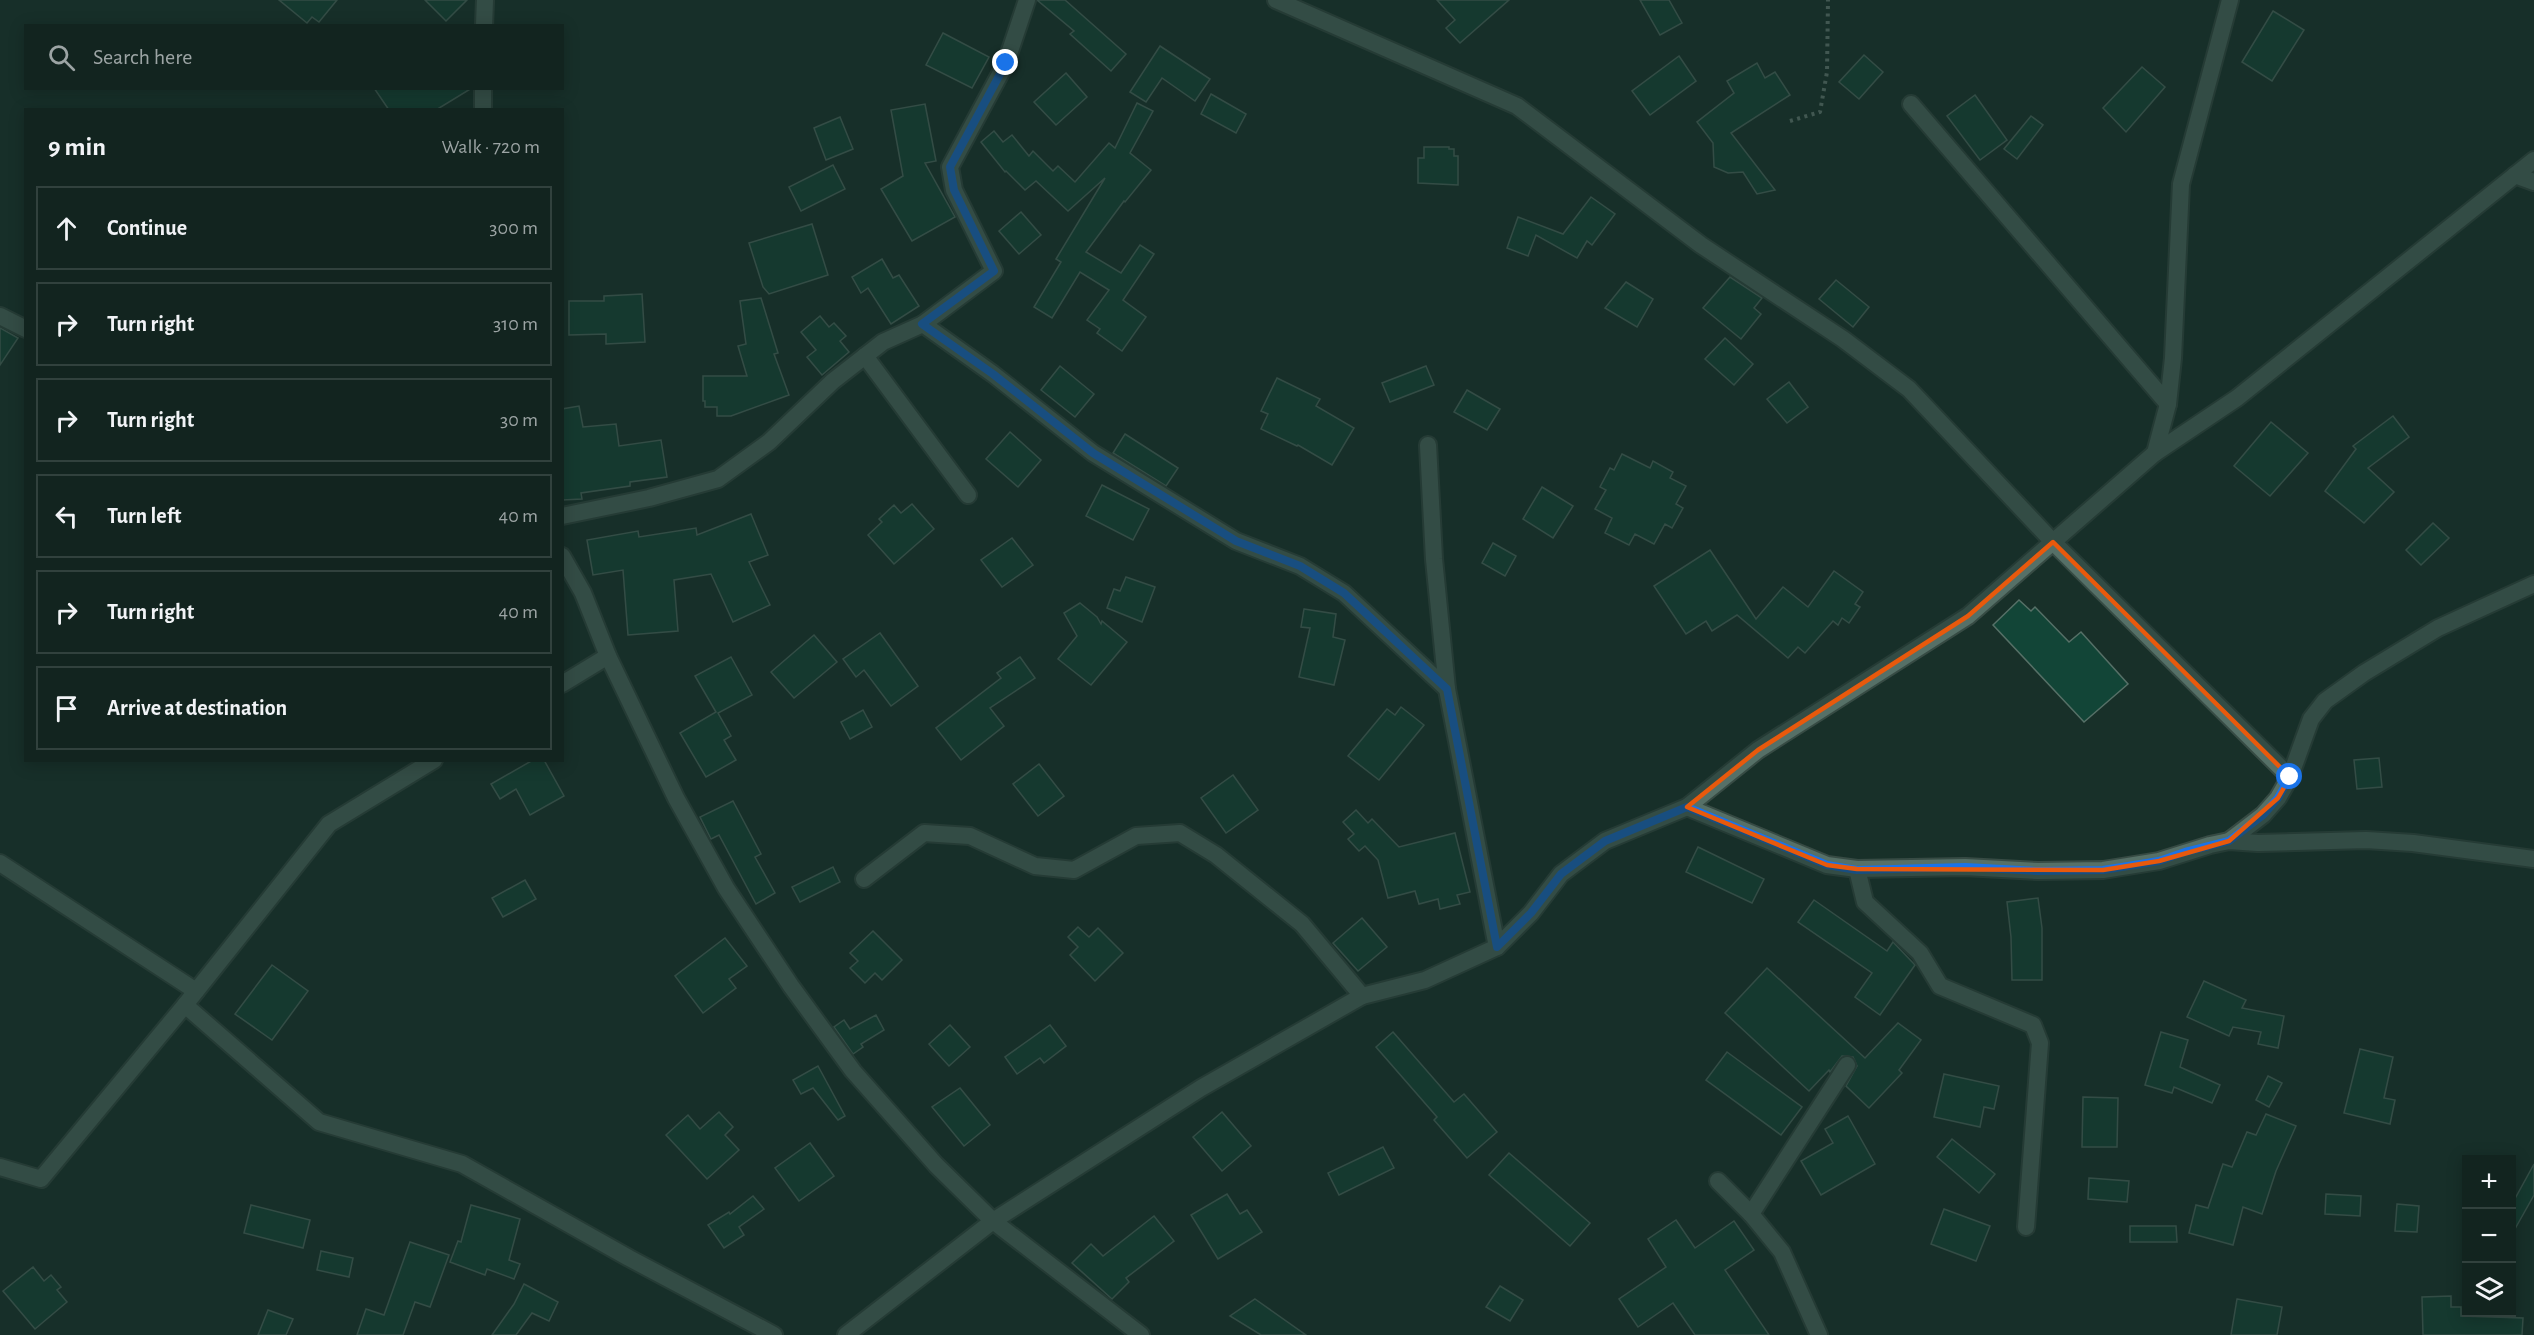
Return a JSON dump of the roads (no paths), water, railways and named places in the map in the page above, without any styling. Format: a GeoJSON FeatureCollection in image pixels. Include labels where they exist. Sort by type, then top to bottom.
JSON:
{"type":"FeatureCollection","features":[{"type":"Feature","properties":{"kind":"street"},"geometry":{"type":"LineString","coordinates":[[484,24],[485,0]]}},
{"type":"Feature","properties":{"kind":"street"},"geometry":{"type":"LineString","coordinates":[[564,516],[649,498],[718,479],[769,442],[833,381],[883,342],[922,324],[994,271],[954,190],[950,167],[1006,63],[1027,0]]}},
{"type":"Feature","properties":{"kind":"street"},"geometry":{"type":"LineString","coordinates":[[1278,0],[1517,106],[1701,245],[1843,339],[1909,389],[2053,542],[2290,777]]}},
{"type":"Feature","properties":{"kind":"street"},"geometry":{"type":"LineString","coordinates":[[2155,453],[2168,404],[2173,358],[2181,184],[2230,0]]}},
{"type":"Feature","properties":{"kind":"street"},"geometry":{"type":"LineString","coordinates":[[483,90],[483,108]]}},
{"type":"Feature","properties":{"kind":"street"},"geometry":{"type":"LineString","coordinates":[[1911,105],[2168,404]]}},
{"type":"Feature","properties":{"kind":"street"},"geometry":{"type":"LineString","coordinates":[[846,1335],[993,1221],[1201,1088],[1362,996],[1425,980],[1497,947],[1531,913],[1561,874],[1605,841],[1687,807],[1758,750],[1968,616],[2155,453],[2237,398],[2534,160]]}},
{"type":"Feature","properties":{"kind":"street"},"geometry":{"type":"LineString","coordinates":[[2515,175],[2534,182]]}},
{"type":"Feature","properties":{"kind":"street"},"geometry":{"type":"LineString","coordinates":[[0,316],[24,328]]}},
{"type":"Feature","properties":{"kind":"street"},"geometry":{"type":"LineString","coordinates":[[922,324],[993,374],[1093,453],[1236,541],[1300,566],[1344,593],[1447,689]]}},
{"type":"Feature","properties":{"kind":"street"},"geometry":{"type":"LineString","coordinates":[[865,356],[968,495]]}},
{"type":"Feature","properties":{"kind":"street"},"geometry":{"type":"LineString","coordinates":[[1428,445],[1434,559],[1447,689],[1497,947]]}},
{"type":"Feature","properties":{"kind":"street"},"geometry":{"type":"LineString","coordinates":[[564,559],[583,592],[608,656],[676,798],[726,888],[790,986],[853,1071],[936,1165],[993,1221],[1141,1335]]}},
{"type":"Feature","properties":{"kind":"street"},"geometry":{"type":"LineString","coordinates":[[2229,841],[2263,815],[2278,798],[2290,777],[2310,719],[2325,701],[2364,673],[2438,628],[2534,584]]}},
{"type":"Feature","properties":{"kind":"street"},"geometry":{"type":"LineString","coordinates":[[564,683],[608,656]]}},
{"type":"Feature","properties":{"kind":"street"},"geometry":{"type":"LineString","coordinates":[[0,1167],[41,1179],[185,1005],[329,824],[431,762]]}},
{"type":"Feature","properties":{"kind":"street"},"geometry":{"type":"LineString","coordinates":[[1687,807],[1827,865],[1857,870],[1965,867],[2038,871],[2103,870],[2159,861],[2193,849],[2229,841],[2258,843],[2366,840],[2413,843],[2534,859]]}},
{"type":"Feature","properties":{"kind":"street"},"geometry":{"type":"LineString","coordinates":[[864,879],[924,833],[970,836],[1035,866],[1074,870],[1136,836],[1180,833],[1216,855],[1302,924],[1362,996]]}},
{"type":"Feature","properties":{"kind":"street"},"geometry":{"type":"LineString","coordinates":[[0,863],[196,991]]}},
{"type":"Feature","properties":{"kind":"street"},"geometry":{"type":"LineString","coordinates":[[1857,870],[1865,902],[1920,953],[1940,986],[2033,1025],[2040,1043],[2026,1227]]}},
{"type":"Feature","properties":{"kind":"street"},"geometry":{"type":"LineString","coordinates":[[185,1005],[318,1122],[462,1164],[629,1258],[774,1335]]}},
{"type":"Feature","properties":{"kind":"street"},"geometry":{"type":"LineString","coordinates":[[1751,1214],[1846,1065]]}},
{"type":"Feature","properties":{"kind":"street"},"geometry":{"type":"LineString","coordinates":[[1718,1181],[1751,1214],[1782,1252],[1819,1335]]}}]}
